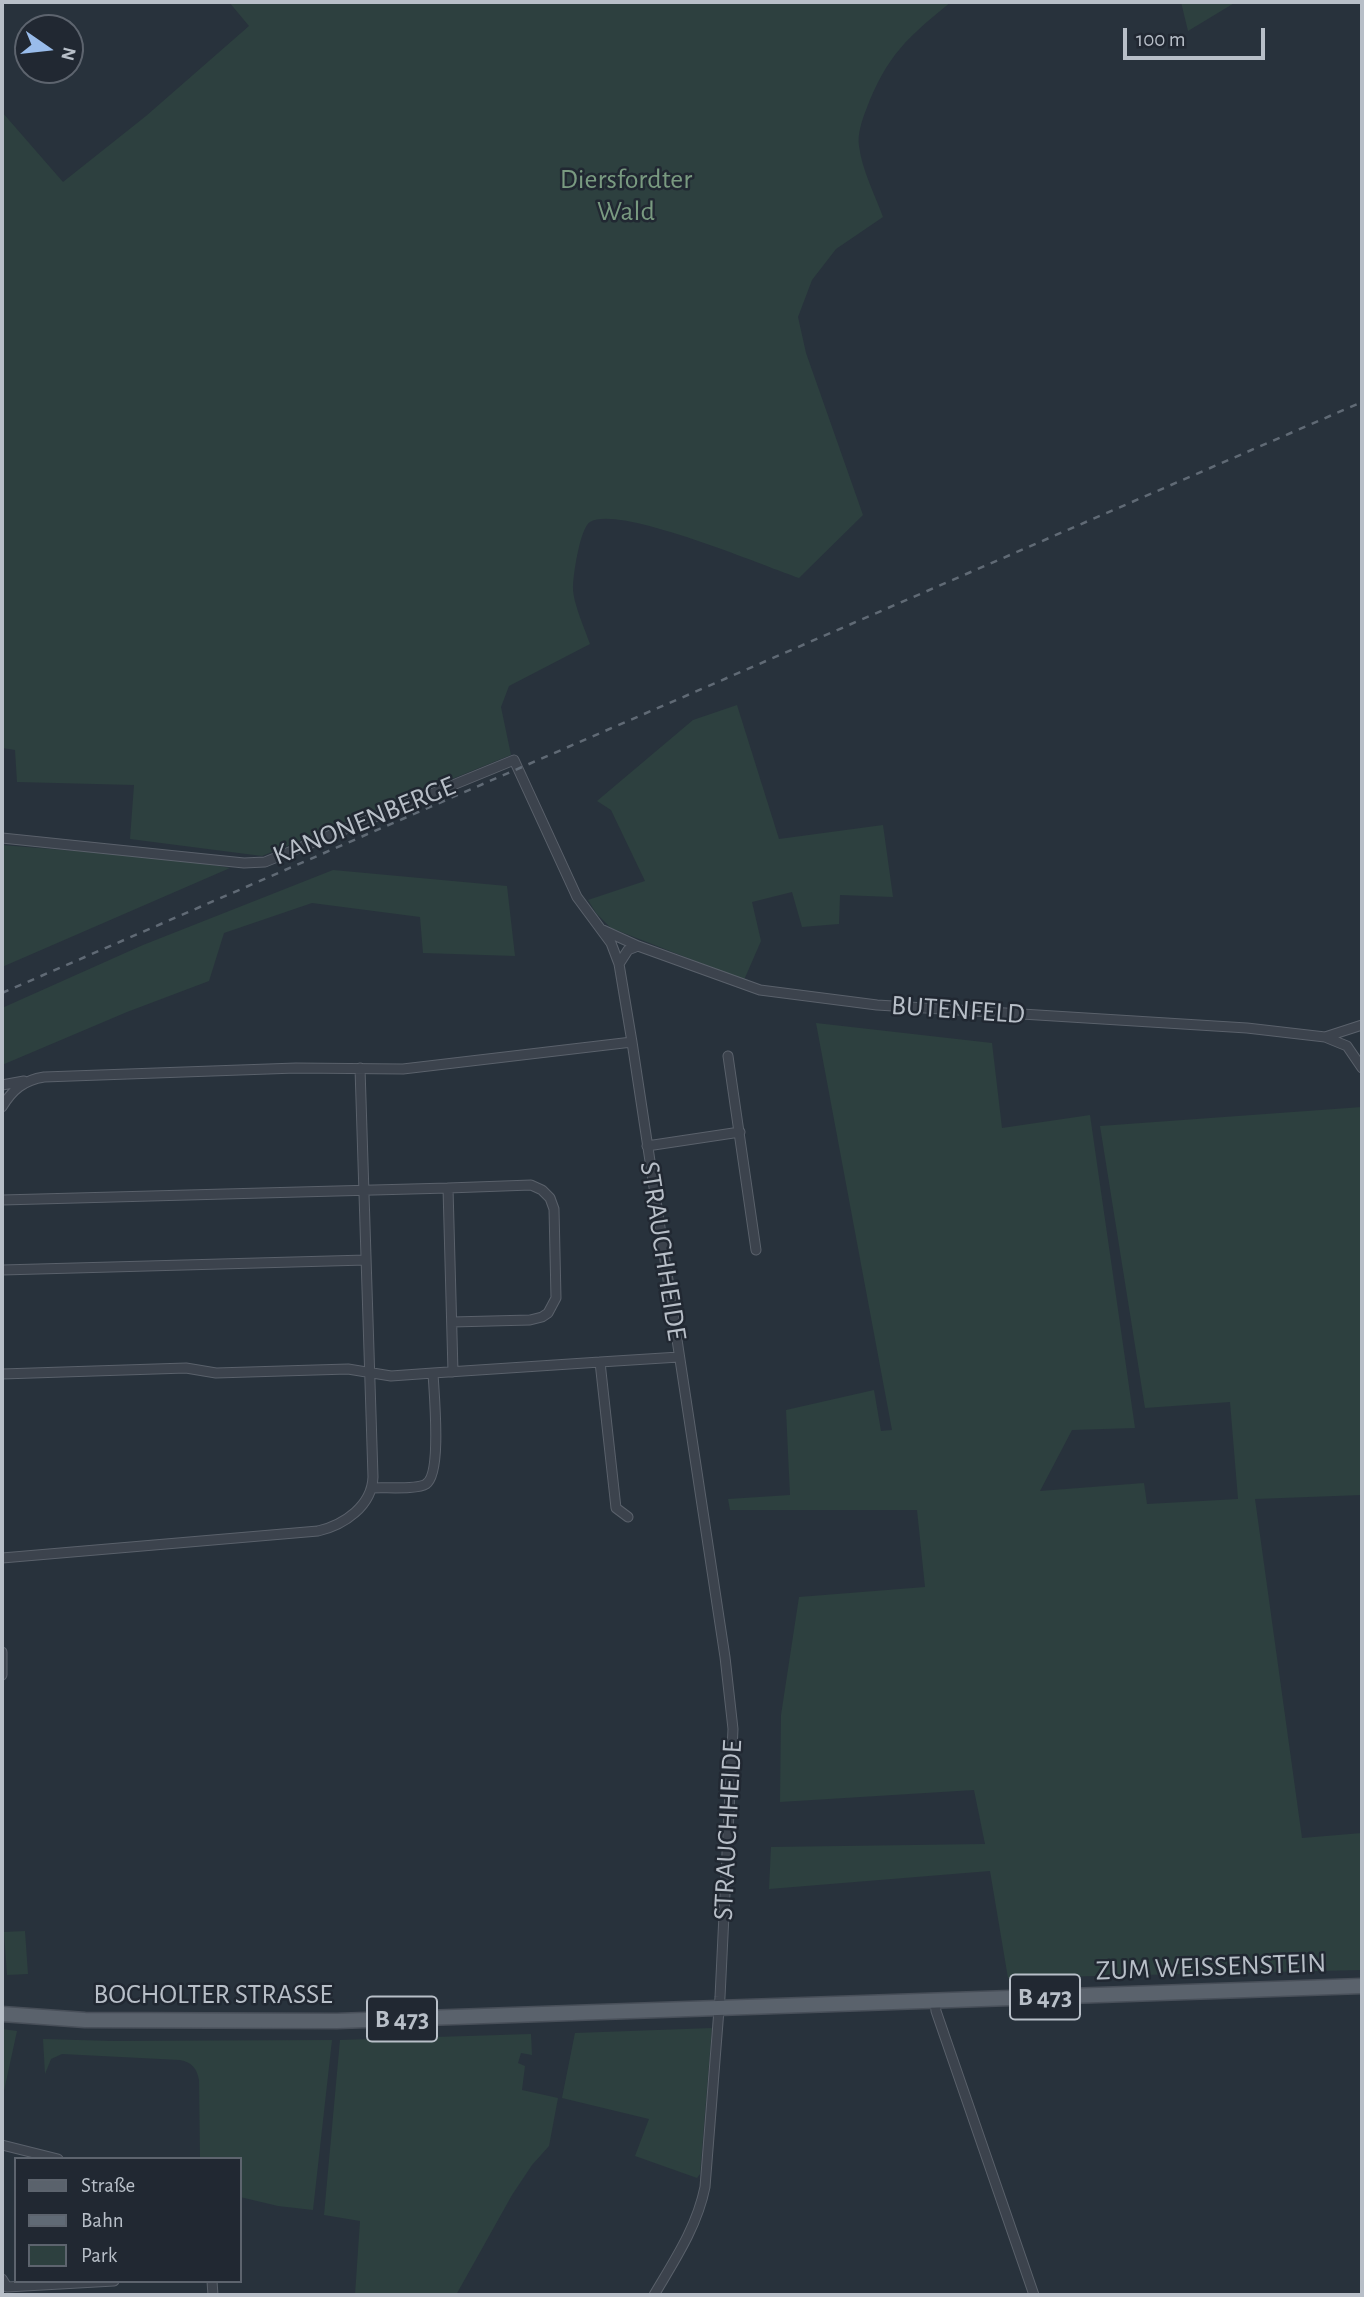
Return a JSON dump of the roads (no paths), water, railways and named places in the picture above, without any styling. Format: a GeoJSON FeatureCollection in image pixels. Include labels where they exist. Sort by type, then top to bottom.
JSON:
{"type":"FeatureCollection","features":[{"type":"Feature","properties":{"kind":"main road","name":"ZUM WEISSENSTEIN"},"geometry":{"type":"LineString","coordinates":[[723,2008],[1362,1986]]}},
{"type":"Feature","properties":{"kind":"main road","name":"BOCHOLTER STRASSE"},"geometry":{"type":"LineString","coordinates":[[2,2014],[85,2020],[337,2021],[723,2008]]}},
{"type":"Feature","properties":{"kind":"street","name":"KANONENBERGE"},"geometry":{"type":"LineString","coordinates":[[2,838],[244,863],[265,862],[514,760]]}},
{"type":"Feature","properties":{"kind":"street","name":"STRAUCHHEIDE"},"geometry":{"type":"LineString","coordinates":[[514,760],[577,897],[611,943],[620,964],[725,1657],[733,1730],[723,2008],[705,2187],[688,2237],[654,2295]]}},
{"type":"Feature","properties":{"kind":"street","name":"BUTENFELD"},"geometry":{"type":"LineString","coordinates":[[601,929],[638,946],[760,990],[877,1005],[1247,1028],[1325,1037],[1347,1046],[1362,1068]]}},
{"type":"Feature","properties":{"kind":"street"},"geometry":{"type":"LineString","coordinates":[[620,964],[628,950],[638,946]]}},
{"type":"Feature","properties":{"kind":"street","name":"BUTENFELD"},"geometry":{"type":"LineString","coordinates":[[1325,1037],[1362,1025]]}},
{"type":"Feature","properties":{"kind":"street"},"geometry":{"type":"LineString","coordinates":[[2,1085],[56,1076],[403,1069],[632,1042]]}},
{"type":"Feature","properties":{"kind":"street"},"geometry":{"type":"LineString","coordinates":[[728,1056],[756,1250]]}},
{"type":"Feature","properties":{"kind":"street"},"geometry":{"type":"LineString","coordinates":[[2,1558],[318,1531],[348,1518],[365,1501],[372,1488],[360,1068]]}},
{"type":"Feature","properties":{"kind":"street"},"geometry":{"type":"LineString","coordinates":[[2,1107],[14,1091],[29,1080]]}},
{"type":"Feature","properties":{"kind":"street","name":"STRAUCHHEIDE"},"geometry":{"type":"LineString","coordinates":[[647,1146],[740,1132]]}},
{"type":"Feature","properties":{"kind":"street"},"geometry":{"type":"LineString","coordinates":[[2,1200],[531,1185],[547,1194],[554,1209],[556,1298],[548,1313],[530,1320],[452,1322]]}},
{"type":"Feature","properties":{"kind":"street"},"geometry":{"type":"LineString","coordinates":[[448,1188],[453,1372]]}},
{"type":"Feature","properties":{"kind":"street"},"geometry":{"type":"LineString","coordinates":[[2,1270],[366,1259]]}},
{"type":"Feature","properties":{"kind":"street","name":"STRAUCHHEIDE"},"geometry":{"type":"LineString","coordinates":[[2,1374],[186,1368],[216,1373],[348,1369],[391,1376],[679,1357]]}},
{"type":"Feature","properties":{"kind":"street"},"geometry":{"type":"LineString","coordinates":[[600,1362],[616,1508],[628,1517]]}},
{"type":"Feature","properties":{"kind":"street"},"geometry":{"type":"LineString","coordinates":[[372,1488],[422,1486],[432,1478],[436,1462],[433,1373]]}},
{"type":"Feature","properties":{"kind":"street"},"geometry":{"type":"LineString","coordinates":[[2,1652],[2,1675]]}},
{"type":"Feature","properties":{"kind":"street"},"geometry":{"type":"LineString","coordinates":[[935,2001],[936,2011],[1034,2295]]}},
{"type":"Feature","properties":{"kind":"street"},"geometry":{"type":"LineString","coordinates":[[2,2145],[50,2157]]}},
{"type":"Feature","properties":{"kind":"street"},"geometry":{"type":"LineString","coordinates":[[2,2279],[7,2287],[78,2283]]}},
{"type":"Feature","properties":{"kind":"railway"},"geometry":{"type":"LineString","coordinates":[[2,993],[1362,402]]}},
{"type":"Feature","properties":{"kind":"park label","name":"Diersfordter Wald"},"geometry":{"type":"Point","coordinates":[626,196]}}]}
